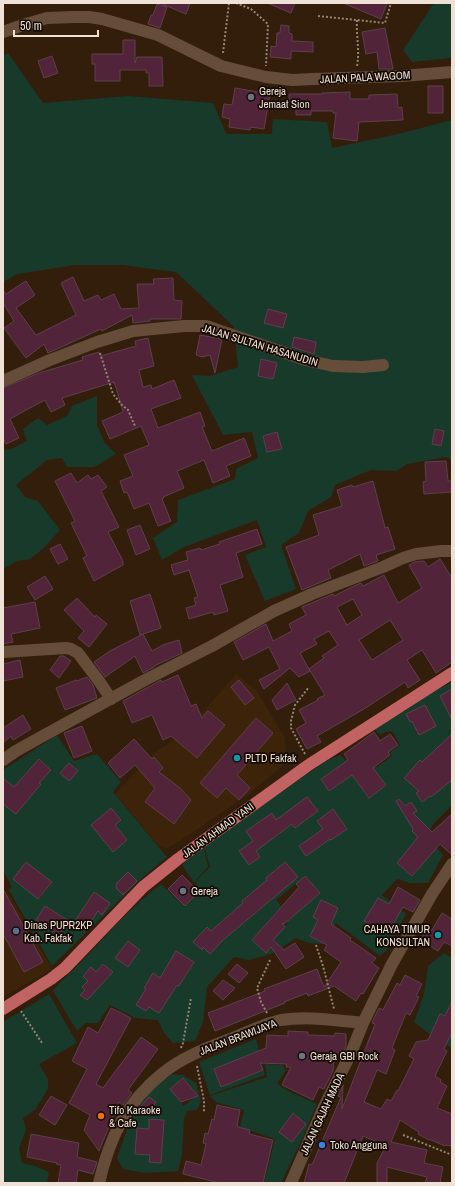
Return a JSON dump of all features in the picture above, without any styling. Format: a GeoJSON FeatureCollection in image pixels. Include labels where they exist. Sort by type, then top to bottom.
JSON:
{"type":"FeatureCollection","features":[{"type":"Feature","properties":{"kind":"main road","name":"JALAN PALA WAGOM"},"geometry":{"type":"LineString","coordinates":[[3,32],[46,18],[73,17],[102,19],[158,35],[221,66],[266,77],[292,80],[452,72]]}},
{"type":"Feature","properties":{"kind":"main road","name":"JALAN SULTAN HASANUDIN"},"geometry":{"type":"LineString","coordinates":[[3,381],[50,360],[97,342],[132,331],[184,326],[206,326],[313,361],[333,366],[363,367],[383,365]]}},
{"type":"Feature","properties":{"kind":"main road"},"geometry":{"type":"LineString","coordinates":[[3,760],[34,740],[145,680],[212,646],[274,611],[312,594],[403,558],[416,554],[441,551],[452,552]]}},
{"type":"Feature","properties":{"kind":"main road"},"geometry":{"type":"LineString","coordinates":[[3,652],[66,648],[74,650],[111,699]]}},
{"type":"Feature","properties":{"kind":"main road","name":"JALAN AHMAD YANI"},"geometry":{"type":"LineString","coordinates":[[3,1009],[51,979],[65,968],[143,887],[178,859],[310,764],[452,673]]}},
{"type":"Feature","properties":{"kind":"main road"},"geometry":{"type":"LineString","coordinates":[[363,1023],[396,957],[432,894],[452,864]]}},
{"type":"Feature","properties":{"kind":"main road","name":"JALAN BRAWIJAYA"},"geometry":{"type":"LineString","coordinates":[[99,1183],[110,1144],[120,1122],[148,1086],[163,1072],[193,1055],[280,1020],[335,1020],[363,1023]]}},
{"type":"Feature","properties":{"kind":"main road","name":"JALAN GAJAH MADA"},"geometry":{"type":"LineString","coordinates":[[291,1183],[323,1110],[351,1053],[363,1023]]}},
{"type":"Feature","properties":{"kind":"path"},"geometry":{"type":"LineString","coordinates":[[221,66],[229,3]]}},
{"type":"Feature","properties":{"kind":"path"},"geometry":{"type":"LineString","coordinates":[[236,3],[251,9],[268,24],[266,77]]}},
{"type":"Feature","properties":{"kind":"path"},"geometry":{"type":"LineString","coordinates":[[318,16],[385,23],[391,3]]}},
{"type":"Feature","properties":{"kind":"path"},"geometry":{"type":"LineString","coordinates":[[356,77],[359,56],[356,35],[357,20]]}},
{"type":"Feature","properties":{"kind":"path"},"geometry":{"type":"LineString","coordinates":[[97,342],[113,394],[128,410],[135,426]]}},
{"type":"Feature","properties":{"kind":"path"},"geometry":{"type":"LineString","coordinates":[[308,687],[295,705],[291,728],[310,764]]}},
{"type":"Feature","properties":{"kind":"path"},"geometry":{"type":"LineString","coordinates":[[316,945],[333,1004],[335,1020]]}},
{"type":"Feature","properties":{"kind":"path"},"geometry":{"type":"LineString","coordinates":[[270,960],[257,988],[261,1002],[273,1023]]}},
{"type":"Feature","properties":{"kind":"path"},"geometry":{"type":"LineString","coordinates":[[173,1066],[183,1043],[191,998]]}},
{"type":"Feature","properties":{"kind":"path"},"geometry":{"type":"LineString","coordinates":[[16,1001],[42,1043]]}},
{"type":"Feature","properties":{"kind":"path"},"geometry":{"type":"LineString","coordinates":[[193,1055],[201,1083],[204,1113]]}},
{"type":"Feature","properties":{"kind":"path"},"geometry":{"type":"LineString","coordinates":[[403,1135],[452,1155]]}},
{"type":"Feature","properties":{"kind":"shaded area","name":"PLTD Fakfak"},"geometry":{"type":"Polygon","coordinates":[[[236,674],[256,690],[284,736],[287,762],[249,794],[166,849],[158,845],[115,794],[154,753],[174,740],[198,718],[236,674]]]}},
{"type":"Feature","properties":{"kind":"shaded area","name":"Dinas PUPR2KP Kab. Fakfak"},"geometry":{"type":"Polygon","coordinates":[[[7,891],[52,969],[3,997],[3,893],[7,891]]]}},
{"type":"Feature","properties":{"kind":"green space"},"geometry":{"type":"Polygon","coordinates":[[[434,3],[452,3],[452,58],[412,62],[403,50],[434,3]]]}},
{"type":"Feature","properties":{"kind":"green space"},"geometry":{"type":"Polygon","coordinates":[[[8,53],[43,103],[128,96],[213,103],[227,134],[272,134],[273,119],[327,122],[332,148],[398,134],[452,120],[452,465],[450,459],[446,457],[407,464],[397,471],[371,470],[335,485],[331,497],[308,511],[299,533],[281,545],[296,589],[265,601],[245,555],[266,547],[257,520],[184,547],[162,560],[153,538],[177,522],[178,500],[235,479],[236,469],[258,458],[252,432],[223,435],[192,375],[210,376],[238,367],[234,327],[176,272],[122,265],[75,265],[17,274],[3,282],[3,56],[8,53]]]}},
{"type":"Feature","properties":{"kind":"green space"},"geometry":{"type":"Polygon","coordinates":[[[97,396],[97,425],[104,442],[116,454],[94,467],[67,467],[62,458],[47,460],[16,485],[25,497],[38,501],[60,530],[44,548],[30,559],[17,561],[3,569],[3,450],[11,449],[27,441],[23,429],[38,418],[47,425],[67,416],[72,406],[97,396]]]}},
{"type":"Feature","properties":{"kind":"green space"},"geometry":{"type":"Polygon","coordinates":[[[452,682],[452,689],[440,696],[448,712],[452,710],[452,729],[450,730],[452,733],[452,761],[450,781],[452,780],[452,805],[433,824],[427,837],[443,855],[428,883],[410,883],[397,879],[382,895],[406,914],[386,951],[380,956],[336,923],[324,944],[309,943],[296,938],[271,954],[250,960],[234,957],[207,987],[203,1022],[195,1041],[173,1043],[164,1033],[158,1020],[135,1018],[110,1005],[98,1023],[86,1023],[77,1031],[53,991],[130,911],[161,884],[185,907],[201,891],[196,884],[198,879],[210,867],[204,846],[328,760],[340,755],[360,775],[372,767],[377,767],[392,756],[390,752],[400,745],[393,732],[388,731],[382,734],[377,733],[375,728],[406,710],[430,693],[452,682]],[[337,767],[321,779],[329,791],[346,779],[337,767]],[[373,768],[356,780],[369,798],[386,785],[373,768]],[[307,797],[285,814],[295,828],[317,812],[307,797]],[[333,809],[317,821],[331,840],[347,829],[333,809]],[[271,813],[246,831],[259,849],[284,830],[271,813]],[[315,834],[299,846],[306,856],[323,844],[315,834]],[[417,839],[397,863],[412,876],[432,853],[417,839]],[[285,862],[266,878],[276,891],[296,875],[285,862]],[[305,876],[276,900],[290,918],[320,893],[305,876]],[[378,898],[365,921],[375,928],[389,904],[378,898]],[[321,900],[313,917],[318,920],[310,936],[322,943],[338,908],[321,900]],[[238,908],[218,925],[227,937],[247,920],[238,908]],[[276,912],[266,924],[278,934],[288,923],[276,912]],[[261,930],[252,940],[266,953],[276,942],[261,930]],[[128,941],[115,958],[128,967],[140,950],[128,941]],[[176,951],[161,976],[179,986],[194,962],[176,951]],[[104,964],[96,972],[91,967],[88,981],[82,987],[85,990],[81,995],[87,1000],[112,972],[104,964]],[[153,973],[144,988],[155,995],[165,981],[153,973]],[[164,984],[150,1007],[159,1013],[173,990],[164,984]]]}},
{"type":"Feature","properties":{"kind":"green space"},"geometry":{"type":"Polygon","coordinates":[[[57,735],[74,761],[97,754],[121,782],[113,792],[167,857],[144,876],[52,966],[9,890],[12,887],[3,870],[3,804],[16,814],[28,798],[3,778],[3,770],[57,735]],[[39,759],[30,769],[42,780],[51,769],[39,759]],[[27,772],[19,781],[32,793],[41,784],[27,772]],[[111,808],[91,825],[113,852],[127,840],[115,825],[121,820],[111,808]],[[26,862],[13,879],[39,899],[52,882],[26,862]],[[128,872],[114,886],[123,895],[137,881],[128,872]],[[94,892],[86,903],[102,915],[110,903],[94,892]],[[45,906],[36,920],[60,935],[69,921],[45,906]],[[80,913],[73,924],[85,931],[92,920],[80,913]]]}},
{"type":"Feature","properties":{"kind":"green space"},"geometry":{"type":"Polygon","coordinates":[[[204,848],[208,867],[197,879],[195,884],[182,865],[189,857],[204,848]]]}},
{"type":"Feature","properties":{"kind":"green space"},"geometry":{"type":"Polygon","coordinates":[[[444,953],[452,958],[452,1048],[440,1042],[414,1022],[424,994],[428,966],[444,953]]]}},
{"type":"Feature","properties":{"kind":"green space"},"geometry":{"type":"Polygon","coordinates":[[[49,994],[77,1043],[39,1064],[48,1079],[48,1089],[35,1110],[23,1118],[26,1130],[19,1148],[22,1163],[35,1166],[49,1172],[47,1183],[3,1183],[3,1022],[49,994]]]}},
{"type":"Feature","properties":{"kind":"green space"},"geometry":{"type":"Polygon","coordinates":[[[256,1039],[265,1075],[210,1095],[199,1062],[256,1039]],[[256,1052],[243,1057],[250,1075],[263,1070],[256,1052]],[[229,1063],[214,1069],[221,1087],[236,1081],[229,1063]]]}},
{"type":"Feature","properties":{"kind":"green space"},"geometry":{"type":"Polygon","coordinates":[[[265,1064],[282,1065],[286,1070],[277,1084],[288,1091],[317,1104],[281,1183],[264,1183],[275,1139],[240,1127],[244,1110],[216,1102],[210,1096],[267,1077],[265,1064]],[[293,1113],[279,1132],[292,1142],[306,1124],[293,1113]]]}},
{"type":"Feature","properties":{"kind":"green space"},"geometry":{"type":"Polygon","coordinates":[[[172,1074],[183,1075],[196,1083],[201,1101],[197,1110],[187,1111],[184,1119],[182,1155],[178,1171],[145,1173],[123,1169],[117,1158],[131,1118],[146,1094],[172,1074]],[[184,1078],[170,1089],[184,1106],[197,1095],[184,1078]],[[149,1119],[149,1129],[137,1128],[135,1154],[150,1155],[149,1162],[161,1163],[163,1120],[149,1119]]]}},
{"type":"Feature","properties":{"kind":"building"},"geometry":{"type":"Polygon","coordinates":[[[160,3],[190,3],[186,14],[160,3]]]}},
{"type":"Feature","properties":{"kind":"building"},"geometry":{"type":"Polygon","coordinates":[[[267,3],[295,3],[291,13],[267,3]]]}},
{"type":"Feature","properties":{"kind":"building"},"geometry":{"type":"Polygon","coordinates":[[[343,3],[387,3],[381,19],[343,3]]]}},
{"type":"Feature","properties":{"kind":"building"},"geometry":{"type":"Polygon","coordinates":[[[157,4],[167,7],[160,28],[148,24],[157,4]]]}},
{"type":"Feature","properties":{"kind":"building"},"geometry":{"type":"Polygon","coordinates":[[[281,25],[289,26],[289,33],[292,34],[292,41],[313,42],[313,52],[291,51],[291,59],[270,57],[271,46],[276,47],[277,33],[280,33],[281,25]]]}},
{"type":"Feature","properties":{"kind":"building"},"geometry":{"type":"Polygon","coordinates":[[[385,28],[393,69],[379,69],[377,52],[366,54],[362,32],[385,28]]]}},
{"type":"Feature","properties":{"kind":"building"},"geometry":{"type":"Polygon","coordinates":[[[123,40],[135,40],[135,63],[137,57],[162,57],[163,86],[149,86],[149,73],[146,73],[146,70],[120,70],[120,81],[95,81],[95,64],[92,64],[92,54],[123,54],[123,40]]]}},
{"type":"Feature","properties":{"kind":"building"},"geometry":{"type":"Polygon","coordinates":[[[52,56],[58,73],[44,78],[38,61],[52,56]]]}},
{"type":"Feature","properties":{"kind":"building"},"geometry":{"type":"Polygon","coordinates":[[[428,86],[443,86],[443,113],[428,113],[428,86]]]}},
{"type":"Feature","properties":{"kind":"building"},"geometry":{"type":"Polygon","coordinates":[[[235,88],[270,94],[264,129],[250,127],[250,130],[229,127],[230,119],[222,117],[224,104],[232,105],[235,88]]]}},
{"type":"Feature","properties":{"kind":"building"},"geometry":{"type":"Polygon","coordinates":[[[350,92],[350,99],[369,99],[369,95],[397,94],[398,108],[402,107],[403,120],[359,122],[357,141],[333,138],[336,113],[333,113],[333,111],[311,111],[311,115],[296,115],[296,104],[289,104],[289,94],[350,92]]]}},
{"type":"Feature","properties":{"kind":"building"},"geometry":{"type":"Polygon","coordinates":[[[73,277],[84,301],[98,295],[101,300],[114,294],[121,309],[139,308],[137,284],[154,284],[153,279],[173,278],[174,300],[182,301],[181,319],[150,319],[150,321],[133,323],[132,315],[102,331],[101,329],[48,353],[44,344],[26,358],[4,328],[14,321],[3,303],[3,290],[6,294],[26,281],[35,295],[16,308],[36,335],[76,315],[61,283],[73,277]]]}},
{"type":"Feature","properties":{"kind":"building"},"geometry":{"type":"Polygon","coordinates":[[[268,309],[287,314],[283,328],[264,323],[268,309]]]}},
{"type":"Feature","properties":{"kind":"building"},"geometry":{"type":"Polygon","coordinates":[[[200,335],[222,339],[215,373],[210,355],[202,357],[196,355],[200,335]]]}},
{"type":"Feature","properties":{"kind":"building"},"geometry":{"type":"Polygon","coordinates":[[[294,337],[316,342],[314,354],[292,347],[294,337]]]}},
{"type":"Feature","properties":{"kind":"building"},"geometry":{"type":"Polygon","coordinates":[[[148,338],[154,366],[139,370],[143,387],[151,385],[152,389],[174,380],[181,398],[151,409],[158,428],[200,412],[205,426],[202,427],[212,451],[244,438],[251,456],[226,466],[230,476],[213,483],[204,460],[177,471],[184,488],[163,497],[164,498],[162,499],[171,521],[158,526],[149,503],[134,509],[127,492],[124,493],[120,481],[133,476],[124,455],[149,445],[141,426],[110,439],[102,421],[123,412],[114,382],[62,398],[65,405],[51,412],[45,400],[10,419],[19,438],[6,444],[3,438],[3,388],[39,373],[83,360],[82,357],[99,352],[100,356],[136,346],[135,341],[148,338]]]}},
{"type":"Feature","properties":{"kind":"building"},"geometry":{"type":"Polygon","coordinates":[[[261,359],[277,363],[273,379],[258,376],[261,359]]]}},
{"type":"Feature","properties":{"kind":"building"},"geometry":{"type":"Polygon","coordinates":[[[435,429],[444,431],[441,446],[432,444],[435,429]]]}},
{"type":"Feature","properties":{"kind":"building"},"geometry":{"type":"Polygon","coordinates":[[[277,432],[282,449],[267,452],[263,436],[277,432]]]}},
{"type":"Feature","properties":{"kind":"building"},"geometry":{"type":"Polygon","coordinates":[[[446,461],[448,481],[452,481],[452,492],[424,494],[423,482],[426,481],[425,462],[446,461]]]}},
{"type":"Feature","properties":{"kind":"building"},"geometry":{"type":"Polygon","coordinates":[[[71,473],[77,483],[88,475],[91,479],[98,475],[107,487],[101,491],[119,527],[108,532],[123,561],[123,565],[94,581],[83,558],[87,556],[71,523],[75,521],[55,481],[71,473]]]}},
{"type":"Feature","properties":{"kind":"building"},"geometry":{"type":"Polygon","coordinates":[[[373,481],[385,528],[388,527],[395,549],[376,555],[378,561],[364,566],[360,554],[328,570],[331,578],[302,590],[286,547],[319,535],[313,515],[342,506],[337,490],[352,485],[353,487],[373,481]]]}},
{"type":"Feature","properties":{"kind":"building"},"geometry":{"type":"Polygon","coordinates":[[[140,525],[150,549],[136,555],[127,530],[140,525]]]}},
{"type":"Feature","properties":{"kind":"building"},"geometry":{"type":"Polygon","coordinates":[[[257,529],[262,544],[236,553],[243,577],[220,585],[228,611],[214,615],[213,612],[189,619],[186,608],[196,605],[194,598],[198,597],[189,570],[174,575],[171,565],[188,560],[186,552],[200,548],[201,550],[220,544],[219,542],[257,529]]]}},
{"type":"Feature","properties":{"kind":"building"},"geometry":{"type":"Polygon","coordinates":[[[60,544],[68,559],[58,564],[50,549],[60,544]]]}},
{"type":"Feature","properties":{"kind":"building"},"geometry":{"type":"Polygon","coordinates":[[[440,559],[452,578],[452,662],[436,673],[422,650],[407,660],[420,680],[408,688],[405,682],[364,709],[317,736],[321,742],[307,749],[296,729],[306,723],[299,710],[325,695],[309,669],[324,658],[322,656],[338,645],[329,631],[314,639],[317,644],[300,653],[310,671],[299,677],[290,668],[264,689],[259,680],[280,669],[269,647],[243,660],[234,642],[266,624],[273,641],[292,631],[289,624],[306,615],[302,607],[333,594],[334,596],[361,583],[363,586],[384,575],[398,603],[422,588],[409,565],[415,562],[424,561],[428,567],[440,559]],[[353,599],[337,607],[347,625],[362,615],[353,599]],[[390,620],[359,640],[372,660],[403,640],[390,620]]]}},
{"type":"Feature","properties":{"kind":"building"},"geometry":{"type":"Polygon","coordinates":[[[45,576],[53,589],[35,600],[27,587],[45,576]]]}},
{"type":"Feature","properties":{"kind":"building"},"geometry":{"type":"Polygon","coordinates":[[[150,594],[161,628],[140,635],[130,601],[150,594]]]}},
{"type":"Feature","properties":{"kind":"building"},"geometry":{"type":"Polygon","coordinates":[[[77,598],[95,617],[96,615],[107,624],[89,647],[78,638],[84,631],[64,610],[77,598]]]}},
{"type":"Feature","properties":{"kind":"building"},"geometry":{"type":"Polygon","coordinates":[[[35,602],[40,628],[11,634],[13,642],[3,644],[3,608],[35,602]]]}},
{"type":"Feature","properties":{"kind":"building"},"geometry":{"type":"Polygon","coordinates":[[[143,634],[152,651],[163,645],[179,640],[182,653],[154,666],[143,673],[135,656],[105,677],[94,662],[110,651],[143,634]]]}},
{"type":"Feature","properties":{"kind":"building"},"geometry":{"type":"Polygon","coordinates":[[[60,656],[64,656],[71,661],[59,678],[50,670],[60,656]]]}},
{"type":"Feature","properties":{"kind":"building"},"geometry":{"type":"Polygon","coordinates":[[[20,660],[23,677],[3,681],[3,664],[20,660]]]}},
{"type":"Feature","properties":{"kind":"building"},"geometry":{"type":"Polygon","coordinates":[[[178,675],[191,706],[196,704],[202,718],[208,711],[225,725],[197,758],[171,736],[163,740],[152,715],[132,723],[123,701],[161,680],[162,682],[178,675]]]}},
{"type":"Feature","properties":{"kind":"building"},"geometry":{"type":"Polygon","coordinates":[[[87,677],[93,685],[97,698],[65,710],[56,688],[87,677]]]}},
{"type":"Feature","properties":{"kind":"building"},"geometry":{"type":"Polygon","coordinates":[[[239,680],[254,698],[245,705],[231,687],[239,680]]]}},
{"type":"Feature","properties":{"kind":"building"},"geometry":{"type":"Polygon","coordinates":[[[287,683],[296,700],[277,710],[272,700],[287,683]]]}},
{"type":"Feature","properties":{"kind":"building"},"geometry":{"type":"Polygon","coordinates":[[[452,689],[452,720],[440,696],[452,689]]]}},
{"type":"Feature","properties":{"kind":"building"},"geometry":{"type":"Polygon","coordinates":[[[425,705],[436,726],[419,735],[412,721],[410,722],[406,714],[425,705]]]}},
{"type":"Feature","properties":{"kind":"building"},"geometry":{"type":"Polygon","coordinates":[[[23,715],[31,729],[13,740],[11,736],[3,743],[3,728],[23,715]]]}},
{"type":"Feature","properties":{"kind":"building","name":"PLTD Fakfak"},"geometry":{"type":"Polygon","coordinates":[[[256,718],[273,733],[237,775],[250,788],[239,800],[226,788],[217,798],[200,783],[256,718]]]}},
{"type":"Feature","properties":{"kind":"building"},"geometry":{"type":"Polygon","coordinates":[[[82,726],[92,751],[74,758],[64,733],[82,726]]]}},
{"type":"Feature","properties":{"kind":"building"},"geometry":{"type":"Polygon","coordinates":[[[374,732],[380,741],[390,734],[398,745],[388,752],[390,755],[373,768],[386,785],[369,798],[352,775],[329,791],[321,779],[348,760],[344,754],[374,732]]]}},
{"type":"Feature","properties":{"kind":"building"},"geometry":{"type":"Polygon","coordinates":[[[452,734],[452,780],[431,797],[430,796],[422,802],[416,793],[419,791],[404,778],[420,760],[422,762],[452,734]]]}},
{"type":"Feature","properties":{"kind":"building"},"geometry":{"type":"Polygon","coordinates":[[[134,739],[152,759],[154,757],[163,768],[159,772],[180,788],[191,800],[174,824],[145,802],[155,788],[135,765],[120,778],[108,763],[134,739]]]}},
{"type":"Feature","properties":{"kind":"building"},"geometry":{"type":"Polygon","coordinates":[[[39,759],[51,770],[39,783],[41,784],[16,814],[3,804],[3,778],[14,787],[39,759]]]}},
{"type":"Feature","properties":{"kind":"building"},"geometry":{"type":"Polygon","coordinates":[[[69,763],[78,771],[69,781],[60,773],[69,763]]]}},
{"type":"Feature","properties":{"kind":"building"},"geometry":{"type":"Polygon","coordinates":[[[307,797],[318,811],[295,828],[292,824],[256,851],[260,857],[249,865],[239,851],[253,841],[246,831],[272,813],[276,820],[307,797]]]}},
{"type":"Feature","properties":{"kind":"building"},"geometry":{"type":"Polygon","coordinates":[[[399,799],[405,806],[411,802],[417,811],[413,813],[432,832],[452,814],[452,855],[440,844],[412,876],[397,863],[418,837],[412,831],[413,829],[396,801],[399,799]]]}},
{"type":"Feature","properties":{"kind":"building"},"geometry":{"type":"Polygon","coordinates":[[[111,808],[121,820],[115,825],[127,840],[113,852],[91,825],[111,808]]]}},
{"type":"Feature","properties":{"kind":"building"},"geometry":{"type":"Polygon","coordinates":[[[333,809],[347,829],[306,856],[299,846],[323,829],[317,821],[333,809]]]}},
{"type":"Feature","properties":{"kind":"building"},"geometry":{"type":"Polygon","coordinates":[[[26,862],[52,882],[38,899],[13,879],[26,862]]]}},
{"type":"Feature","properties":{"kind":"building"},"geometry":{"type":"Polygon","coordinates":[[[285,862],[298,877],[222,941],[210,954],[203,947],[202,950],[193,942],[207,927],[211,931],[243,903],[242,901],[267,880],[266,878],[285,862]]]}},
{"type":"Feature","properties":{"kind":"building"},"geometry":{"type":"Polygon","coordinates":[[[128,872],[137,881],[123,895],[116,888],[116,884],[128,872]]]}},
{"type":"Feature","properties":{"kind":"building","name":"Gereja"},"geometry":{"type":"Polygon","coordinates":[[[182,875],[199,892],[185,906],[168,889],[182,875]]]}},
{"type":"Feature","properties":{"kind":"building"},"geometry":{"type":"Polygon","coordinates":[[[305,876],[320,893],[284,924],[282,923],[285,927],[273,940],[284,950],[295,943],[304,957],[286,969],[271,947],[266,953],[252,940],[299,887],[296,884],[305,876]]]}},
{"type":"Feature","properties":{"kind":"building"},"geometry":{"type":"Polygon","coordinates":[[[398,887],[420,900],[413,912],[403,907],[389,931],[378,924],[375,928],[364,921],[378,898],[389,904],[398,887]]]}},
{"type":"Feature","properties":{"kind":"building"},"geometry":{"type":"Polygon","coordinates":[[[3,889],[43,962],[24,972],[3,934],[3,889]]]}},
{"type":"Feature","properties":{"kind":"building"},"geometry":{"type":"Polygon","coordinates":[[[94,892],[110,903],[102,915],[98,911],[85,931],[73,924],[94,892]]]}},
{"type":"Feature","properties":{"kind":"building"},"geometry":{"type":"Polygon","coordinates":[[[321,900],[338,908],[331,924],[351,938],[350,940],[376,958],[372,963],[379,968],[363,994],[361,993],[356,1001],[334,986],[308,996],[307,993],[215,1031],[208,1013],[265,991],[264,989],[317,969],[324,987],[341,962],[324,950],[327,945],[310,936],[318,920],[313,917],[321,900]]]}},
{"type":"Feature","properties":{"kind":"building"},"geometry":{"type":"Polygon","coordinates":[[[45,906],[69,921],[60,936],[36,920],[45,906]]]}},
{"type":"Feature","properties":{"kind":"building","name":"CAHAYA TIMUR KONSULTAN"},"geometry":{"type":"Polygon","coordinates":[[[442,913],[452,919],[452,946],[444,942],[438,951],[420,940],[428,928],[432,930],[442,913]]]}},
{"type":"Feature","properties":{"kind":"building"},"geometry":{"type":"Polygon","coordinates":[[[128,941],[140,950],[128,967],[115,958],[128,941]]]}},
{"type":"Feature","properties":{"kind":"building"},"geometry":{"type":"Polygon","coordinates":[[[176,951],[194,962],[179,986],[177,985],[159,1013],[149,1007],[146,1011],[136,1005],[146,989],[144,988],[153,973],[160,978],[176,951]]]}},
{"type":"Feature","properties":{"kind":"building"},"geometry":{"type":"Polygon","coordinates":[[[103,964],[113,972],[87,1000],[80,995],[85,990],[82,987],[88,981],[83,976],[91,967],[96,972],[103,964]]]}},
{"type":"Feature","properties":{"kind":"building"},"geometry":{"type":"Polygon","coordinates":[[[237,964],[248,973],[239,983],[228,974],[237,964]]]}},
{"type":"Feature","properties":{"kind":"building"},"geometry":{"type":"Polygon","coordinates":[[[405,975],[422,984],[416,996],[419,997],[410,1015],[406,1013],[392,1048],[395,1050],[386,1074],[377,1070],[364,1102],[381,1109],[387,1099],[391,1101],[397,1090],[398,1091],[414,1059],[409,1056],[416,1042],[428,1040],[440,1014],[445,1016],[452,1001],[452,1032],[444,1049],[447,1051],[435,1076],[441,1080],[440,1082],[447,1086],[437,1108],[452,1114],[452,1146],[445,1146],[429,1140],[418,1134],[419,1132],[400,1120],[391,1142],[427,1150],[424,1163],[443,1167],[440,1183],[425,1183],[427,1177],[387,1167],[387,1183],[377,1183],[377,1163],[386,1146],[363,1136],[344,1183],[304,1183],[309,1164],[312,1165],[341,1097],[338,1096],[343,1085],[342,1109],[375,1024],[372,1023],[374,1018],[379,1008],[383,1010],[397,983],[400,985],[405,975]]]}},
{"type":"Feature","properties":{"kind":"building"},"geometry":{"type":"Polygon","coordinates":[[[223,980],[235,988],[223,1000],[213,991],[223,980]]]}},
{"type":"Feature","properties":{"kind":"building"},"geometry":{"type":"Polygon","coordinates":[[[111,1008],[131,1018],[96,1084],[103,1088],[141,1037],[158,1049],[128,1090],[132,1093],[123,1105],[119,1102],[99,1151],[84,1130],[90,1115],[69,1103],[87,1069],[72,1061],[88,1027],[98,1033],[111,1008]]]}},
{"type":"Feature","properties":{"kind":"building"},"geometry":{"type":"Polygon","coordinates":[[[288,1031],[308,1032],[308,1035],[334,1036],[335,1033],[346,1034],[346,1046],[342,1055],[334,1055],[333,1071],[324,1089],[319,1087],[313,1100],[282,1085],[291,1067],[286,1067],[287,1064],[260,1063],[263,1070],[221,1087],[214,1069],[266,1048],[267,1035],[288,1036],[288,1031]]]}},
{"type":"Feature","properties":{"kind":"building"},"geometry":{"type":"Polygon","coordinates":[[[183,1078],[198,1096],[181,1102],[170,1089],[183,1078]]]}},
{"type":"Feature","properties":{"kind":"building"},"geometry":{"type":"Polygon","coordinates":[[[51,1096],[67,1105],[55,1125],[39,1115],[51,1096]]]}},
{"type":"Feature","properties":{"kind":"building"},"geometry":{"type":"Polygon","coordinates":[[[149,1097],[156,1102],[149,1113],[140,1107],[149,1097]]]}},
{"type":"Feature","properties":{"kind":"building"},"geometry":{"type":"Polygon","coordinates":[[[217,1105],[240,1110],[237,1125],[238,1127],[250,1130],[249,1134],[273,1140],[263,1183],[220,1183],[183,1174],[186,1161],[201,1165],[206,1144],[203,1143],[205,1133],[208,1134],[212,1119],[214,1120],[217,1105]]]}},
{"type":"Feature","properties":{"kind":"building"},"geometry":{"type":"Polygon","coordinates":[[[293,1113],[306,1124],[292,1142],[279,1132],[293,1113]]]}},
{"type":"Feature","properties":{"kind":"building"},"geometry":{"type":"Polygon","coordinates":[[[149,1119],[164,1120],[161,1163],[149,1162],[150,1155],[135,1154],[137,1128],[149,1129],[149,1119]]]}},
{"type":"Feature","properties":{"kind":"building"},"geometry":{"type":"Polygon","coordinates":[[[31,1134],[79,1143],[77,1157],[97,1162],[93,1174],[78,1170],[76,1183],[58,1183],[61,1165],[27,1157],[31,1134]]]}},
{"type":"Feature","properties":{"kind":"place","name":"Gereja Jemaat Sion"},"geometry":{"type":"Point","coordinates":[251,97]}},
{"type":"Feature","properties":{"kind":"place","name":"PLTD Fakfak"},"geometry":{"type":"Point","coordinates":[237,758]}},
{"type":"Feature","properties":{"kind":"place","name":"Gereja"},"geometry":{"type":"Point","coordinates":[183,891]}},
{"type":"Feature","properties":{"kind":"place","name":"Dinas PUPR2KP Kab. Fakfak"},"geometry":{"type":"Point","coordinates":[16,931]}},
{"type":"Feature","properties":{"kind":"place","name":"CAHAYA TIMUR KONSULTAN"},"geometry":{"type":"Point","coordinates":[438,935]}},
{"type":"Feature","properties":{"kind":"place","name":"Geraja GBI Rock"},"geometry":{"type":"Point","coordinates":[302,1056]}},
{"type":"Feature","properties":{"kind":"place","name":"Tifo Karaoke & Cafe"},"geometry":{"type":"Point","coordinates":[101,1116]}},
{"type":"Feature","properties":{"kind":"place","name":"Toko Angguna"},"geometry":{"type":"Point","coordinates":[322,1145]}}]}
